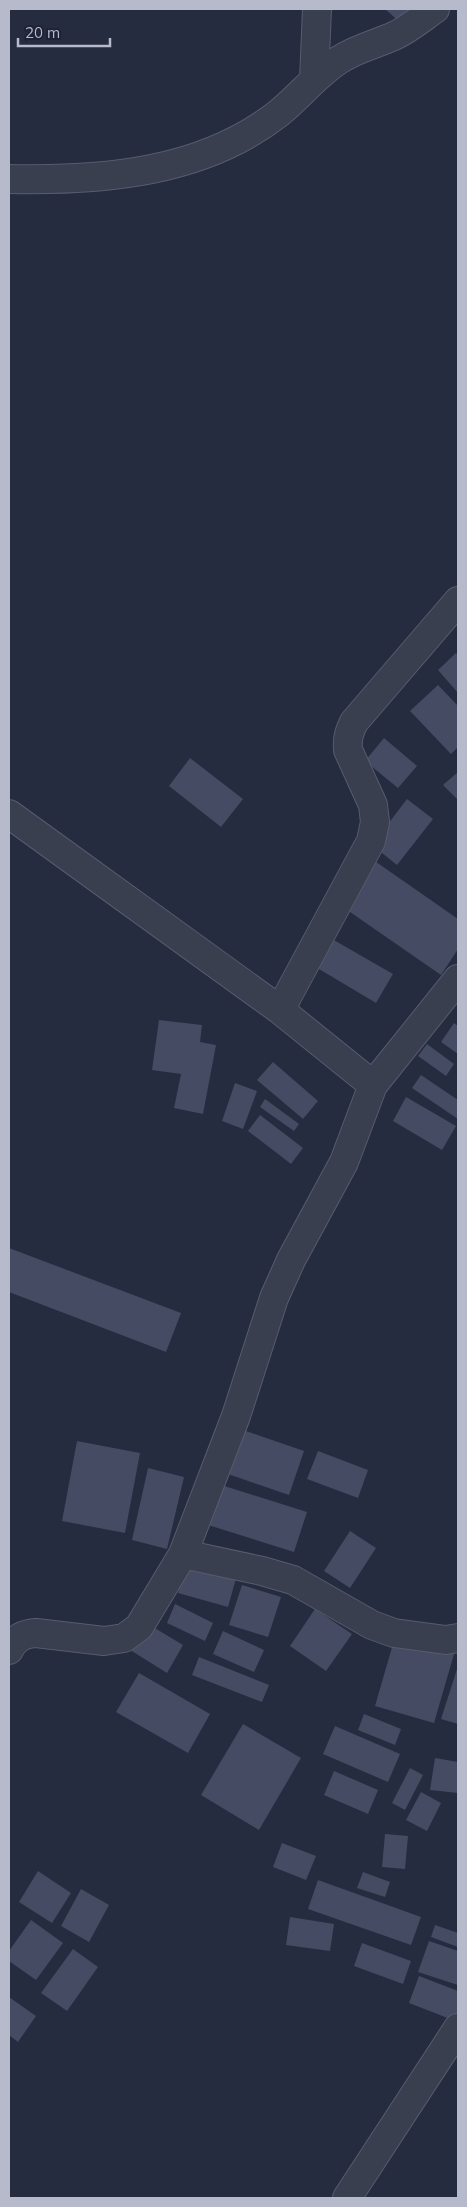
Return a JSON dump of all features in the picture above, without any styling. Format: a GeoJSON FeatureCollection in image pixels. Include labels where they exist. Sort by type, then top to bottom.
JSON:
{"type":"FeatureCollection","features":[{"type":"Feature","properties":{"kind":"street"},"geometry":{"type":"LineString","coordinates":[[314,80],[317,9]]}},
{"type":"Feature","properties":{"kind":"street"},"geometry":{"type":"LineString","coordinates":[[9,179],[103,177],[169,165],[214,152],[248,133],[279,112],[340,59],[396,35],[435,9]]}},
{"type":"Feature","properties":{"kind":"street"},"geometry":{"type":"LineString","coordinates":[[280,1010],[371,841],[375,822],[374,805],[348,750],[349,732],[354,722],[458,601]]}},
{"type":"Feature","properties":{"kind":"street"},"geometry":{"type":"LineString","coordinates":[[9,814],[280,1010],[373,1085]]}},
{"type":"Feature","properties":{"kind":"street"},"geometry":{"type":"LineString","coordinates":[[9,1650],[13,1642],[21,1636],[36,1633],[104,1641],[124,1638],[139,1627],[183,1554],[236,1416],[274,1298],[290,1260],[344,1162],[373,1085],[458,979]]}},
{"type":"Feature","properties":{"kind":"street"},"geometry":{"type":"LineString","coordinates":[[183,1554],[262,1571],[293,1580],[372,1625],[394,1633],[446,1640],[458,1638]]}},
{"type":"Feature","properties":{"kind":"street"},"geometry":{"type":"LineString","coordinates":[[347,2198],[458,2028]]}},
{"type":"Feature","properties":{"kind":"building"},"geometry":{"type":"Polygon","coordinates":[[[385,9],[415,9],[402,24],[385,9]]]}},
{"type":"Feature","properties":{"kind":"building"},"geometry":{"type":"Polygon","coordinates":[[[456,653],[458,656],[458,693],[438,670],[456,653]]]}},
{"type":"Feature","properties":{"kind":"building"},"geometry":{"type":"Polygon","coordinates":[[[438,685],[458,706],[458,747],[451,754],[410,711],[438,685]]]}},
{"type":"Feature","properties":{"kind":"building"},"geometry":{"type":"Polygon","coordinates":[[[384,738],[417,766],[398,788],[365,761],[384,738]]]}},
{"type":"Feature","properties":{"kind":"building"},"geometry":{"type":"Polygon","coordinates":[[[190,758],[243,799],[221,827],[169,786],[190,758]]]}},
{"type":"Feature","properties":{"kind":"building"},"geometry":{"type":"Polygon","coordinates":[[[458,772],[458,800],[443,785],[458,772]]]}},
{"type":"Feature","properties":{"kind":"building"},"geometry":{"type":"Polygon","coordinates":[[[407,799],[433,819],[397,865],[372,845],[407,799]]]}},
{"type":"Feature","properties":{"kind":"building"},"geometry":{"type":"Polygon","coordinates":[[[369,857],[458,919],[458,949],[441,975],[337,903],[369,857]]]}},
{"type":"Feature","properties":{"kind":"building"},"geometry":{"type":"Polygon","coordinates":[[[325,935],[393,974],[376,1003],[309,963],[325,935]]]}},
{"type":"Feature","properties":{"kind":"building"},"geometry":{"type":"Polygon","coordinates":[[[159,1020],[202,1025],[200,1042],[216,1045],[203,1114],[174,1108],[181,1074],[152,1070],[159,1020]]]}},
{"type":"Feature","properties":{"kind":"building"},"geometry":{"type":"Polygon","coordinates":[[[454,1023],[458,1026],[458,1054],[441,1042],[454,1023]]]}},
{"type":"Feature","properties":{"kind":"building"},"geometry":{"type":"Polygon","coordinates":[[[427,1044],[454,1064],[446,1076],[418,1056],[427,1044]]]}},
{"type":"Feature","properties":{"kind":"building"},"geometry":{"type":"Polygon","coordinates":[[[273,1062],[318,1101],[303,1119],[257,1080],[273,1062]]]}},
{"type":"Feature","properties":{"kind":"building"},"geometry":{"type":"Polygon","coordinates":[[[421,1075],[458,1100],[458,1119],[412,1088],[421,1075]]]}},
{"type":"Feature","properties":{"kind":"building"},"geometry":{"type":"Polygon","coordinates":[[[235,1083],[257,1091],[243,1129],[222,1121],[235,1083]]]}},
{"type":"Feature","properties":{"kind":"building"},"geometry":{"type":"Polygon","coordinates":[[[406,1097],[456,1126],[442,1150],[393,1121],[406,1097]]]}},
{"type":"Feature","properties":{"kind":"building"},"geometry":{"type":"Polygon","coordinates":[[[265,1099],[299,1124],[294,1131],[260,1107],[265,1099]]]}},
{"type":"Feature","properties":{"kind":"building"},"geometry":{"type":"Polygon","coordinates":[[[260,1115],[303,1148],[291,1164],[248,1131],[260,1115]]]}},
{"type":"Feature","properties":{"kind":"building"},"geometry":{"type":"Polygon","coordinates":[[[9,1248],[181,1313],[166,1352],[9,1292],[9,1248]]]}},
{"type":"Feature","properties":{"kind":"building"},"geometry":{"type":"Polygon","coordinates":[[[243,1430],[304,1451],[289,1495],[228,1474],[243,1430]]]}},
{"type":"Feature","properties":{"kind":"building"},"geometry":{"type":"Polygon","coordinates":[[[77,1441],[140,1453],[125,1533],[62,1521],[77,1441]]]}},
{"type":"Feature","properties":{"kind":"building"},"geometry":{"type":"Polygon","coordinates":[[[318,1451],[368,1470],[358,1498],[307,1479],[318,1451]]]}},
{"type":"Feature","properties":{"kind":"building"},"geometry":{"type":"Polygon","coordinates":[[[148,1468],[184,1477],[167,1549],[132,1540],[148,1468]]]}},
{"type":"Feature","properties":{"kind":"building"},"geometry":{"type":"Polygon","coordinates":[[[218,1484],[307,1512],[294,1552],[205,1524],[218,1484]]]}},
{"type":"Feature","properties":{"kind":"building"},"geometry":{"type":"Polygon","coordinates":[[[350,1531],[376,1548],[350,1588],[324,1571],[350,1531]]]}},
{"type":"Feature","properties":{"kind":"building"},"geometry":{"type":"Polygon","coordinates":[[[188,1558],[238,1571],[228,1607],[178,1593],[188,1558]]]}},
{"type":"Feature","properties":{"kind":"building"},"geometry":{"type":"Polygon","coordinates":[[[242,1585],[281,1597],[268,1637],[229,1625],[242,1585]]]}},
{"type":"Feature","properties":{"kind":"building"},"geometry":{"type":"Polygon","coordinates":[[[175,1604],[213,1623],[205,1641],[167,1623],[175,1604]]]}},
{"type":"Feature","properties":{"kind":"building"},"geometry":{"type":"Polygon","coordinates":[[[315,1609],[352,1634],[326,1671],[290,1646],[315,1609]]]}},
{"type":"Feature","properties":{"kind":"building"},"geometry":{"type":"Polygon","coordinates":[[[143,1621],[183,1645],[167,1673],[127,1648],[143,1621]]]}},
{"type":"Feature","properties":{"kind":"building"},"geometry":{"type":"Polygon","coordinates":[[[223,1631],[264,1650],[254,1672],[213,1654],[223,1631]]]}},
{"type":"Feature","properties":{"kind":"building"},"geometry":{"type":"Polygon","coordinates":[[[395,1637],[454,1654],[434,1723],[375,1706],[395,1637]]]}},
{"type":"Feature","properties":{"kind":"building"},"geometry":{"type":"Polygon","coordinates":[[[199,1657],[269,1685],[262,1702],[192,1675],[199,1657]]]}},
{"type":"Feature","properties":{"kind":"building"},"geometry":{"type":"Polygon","coordinates":[[[458,1666],[458,1724],[441,1719],[458,1666]]]}},
{"type":"Feature","properties":{"kind":"building"},"geometry":{"type":"Polygon","coordinates":[[[139,1673],[210,1714],[188,1753],[116,1712],[139,1673]]]}},
{"type":"Feature","properties":{"kind":"building"},"geometry":{"type":"Polygon","coordinates":[[[364,1714],[401,1729],[395,1745],[358,1730],[364,1714]]]}},
{"type":"Feature","properties":{"kind":"building"},"geometry":{"type":"Polygon","coordinates":[[[243,1724],[301,1758],[259,1830],[201,1795],[243,1724]]]}},
{"type":"Feature","properties":{"kind":"building"},"geometry":{"type":"Polygon","coordinates":[[[335,1726],[400,1754],[388,1782],[323,1754],[335,1726]]]}},
{"type":"Feature","properties":{"kind":"building"},"geometry":{"type":"Polygon","coordinates":[[[435,1758],[458,1762],[458,1793],[430,1790],[435,1758]]]}},
{"type":"Feature","properties":{"kind":"building"},"geometry":{"type":"Polygon","coordinates":[[[410,1768],[423,1775],[405,1810],[392,1803],[410,1768]]]}},
{"type":"Feature","properties":{"kind":"building"},"geometry":{"type":"Polygon","coordinates":[[[334,1771],[378,1790],[368,1814],[324,1795],[334,1771]]]}},
{"type":"Feature","properties":{"kind":"building"},"geometry":{"type":"Polygon","coordinates":[[[421,1792],[441,1803],[427,1831],[406,1820],[421,1792]]]}},
{"type":"Feature","properties":{"kind":"building"},"geometry":{"type":"Polygon","coordinates":[[[385,1834],[408,1836],[405,1869],[382,1867],[385,1834]]]}},
{"type":"Feature","properties":{"kind":"building"},"geometry":{"type":"Polygon","coordinates":[[[282,1843],[316,1856],[306,1880],[273,1867],[282,1843]]]}},
{"type":"Feature","properties":{"kind":"building"},"geometry":{"type":"Polygon","coordinates":[[[38,1871],[71,1893],[52,1923],[19,1902],[38,1871]]]}},
{"type":"Feature","properties":{"kind":"building"},"geometry":{"type":"Polygon","coordinates":[[[363,1872],[390,1882],[385,1897],[357,1888],[363,1872]]]}},
{"type":"Feature","properties":{"kind":"building"},"geometry":{"type":"Polygon","coordinates":[[[318,1880],[421,1917],[411,1945],[308,1909],[318,1880]]]}},
{"type":"Feature","properties":{"kind":"building"},"geometry":{"type":"Polygon","coordinates":[[[81,1889],[109,1905],[89,1942],[61,1926],[81,1889]]]}},
{"type":"Feature","properties":{"kind":"building"},"geometry":{"type":"Polygon","coordinates":[[[290,1917],[334,1924],[330,1951],[286,1945],[290,1917]]]}},
{"type":"Feature","properties":{"kind":"building"},"geometry":{"type":"Polygon","coordinates":[[[31,1920],[63,1943],[36,1980],[9,1961],[9,1951],[31,1920]]]}},
{"type":"Feature","properties":{"kind":"building"},"geometry":{"type":"Polygon","coordinates":[[[435,1925],[458,1933],[458,1947],[431,1937],[435,1925]]]}},
{"type":"Feature","properties":{"kind":"building"},"geometry":{"type":"Polygon","coordinates":[[[429,1941],[458,1951],[458,1985],[418,1972],[429,1941]]]}},
{"type":"Feature","properties":{"kind":"building"},"geometry":{"type":"Polygon","coordinates":[[[362,1943],[411,1961],[403,1984],[354,1966],[362,1943]]]}},
{"type":"Feature","properties":{"kind":"building"},"geometry":{"type":"Polygon","coordinates":[[[73,1949],[98,1967],[67,2011],[41,1993],[73,1949]]]}},
{"type":"Feature","properties":{"kind":"building"},"geometry":{"type":"Polygon","coordinates":[[[419,1976],[458,1991],[458,2022],[409,2003],[419,1976]]]}},
{"type":"Feature","properties":{"kind":"building"},"geometry":{"type":"Polygon","coordinates":[[[9,1997],[36,2016],[18,2042],[9,2035],[9,1997]]]}}]}
